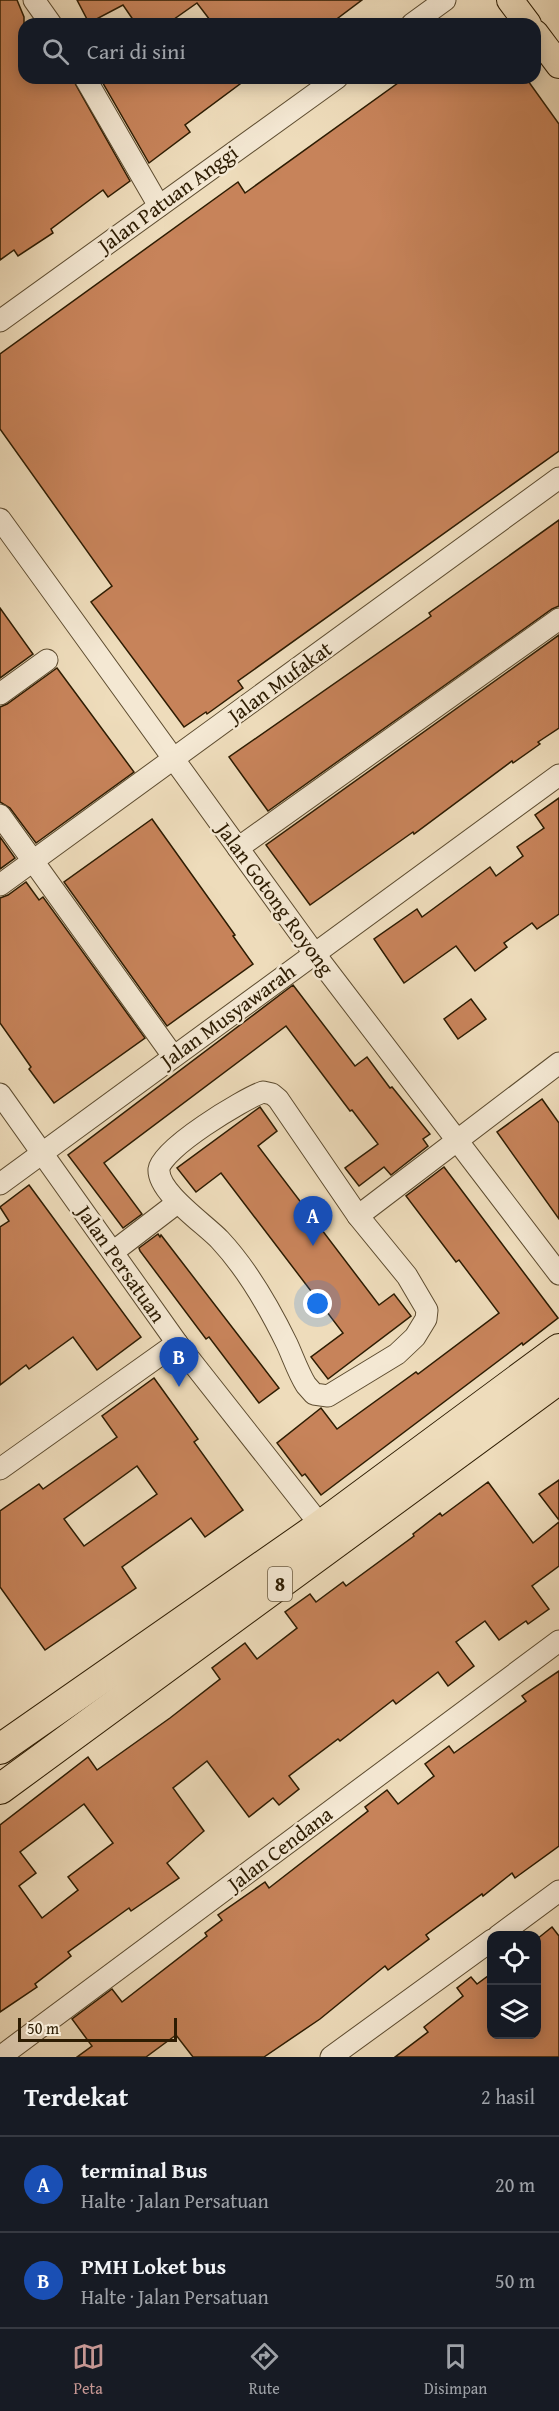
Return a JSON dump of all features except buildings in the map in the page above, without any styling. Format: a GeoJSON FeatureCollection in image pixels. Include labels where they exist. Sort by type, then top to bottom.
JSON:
{"type":"FeatureCollection","features":[{"type":"Feature","properties":{"kind":"highway","name":"8"},"geometry":{"type":"LineString","coordinates":[[0,1789],[328,1535],[559,1349]]}},
{"type":"Feature","properties":{"kind":"highway","name":"8"},"geometry":{"type":"LineString","coordinates":[[0,1749],[328,1535],[559,1379]]}},
{"type":"Feature","properties":{"kind":"main road"},"geometry":{"type":"LineString","coordinates":[[510,0],[524,18]]}},
{"type":"Feature","properties":{"kind":"main road"},"geometry":{"type":"LineString","coordinates":[[541,41],[559,65]]}},
{"type":"Feature","properties":{"kind":"street"},"geometry":{"type":"LineString","coordinates":[[34,0],[47,18]]}},
{"type":"Feature","properties":{"kind":"street"},"geometry":{"type":"LineString","coordinates":[[420,18],[445,0]]}},
{"type":"Feature","properties":{"kind":"street"},"geometry":{"type":"LineString","coordinates":[[88,84],[159,206]]}},
{"type":"Feature","properties":{"kind":"street","name":"Jalan Patuan Anggi"},"geometry":{"type":"LineString","coordinates":[[0,321],[329,84]]}},
{"type":"Feature","properties":{"kind":"street","name":"Jalan Mufakat"},"geometry":{"type":"LineString","coordinates":[[0,885],[559,478]]}},
{"type":"Feature","properties":{"kind":"street","name":"Jalan Gotong Royong"},"geometry":{"type":"LineString","coordinates":[[0,519],[314,953],[559,1274]]}},
{"type":"Feature","properties":{"kind":"street"},"geometry":{"type":"LineString","coordinates":[[238,848],[559,618]]}},
{"type":"Feature","properties":{"kind":"street"},"geometry":{"type":"LineString","coordinates":[[0,694],[47,660]]}},
{"type":"Feature","properties":{"kind":"street","name":"Jalan Musyawarah"},"geometry":{"type":"LineString","coordinates":[[0,1184],[559,775]]}},
{"type":"Feature","properties":{"kind":"street"},"geometry":{"type":"LineString","coordinates":[[0,815],[173,1056]]}},
{"type":"Feature","properties":{"kind":"street"},"geometry":{"type":"LineString","coordinates":[[358,1216],[559,1064]]}},
{"type":"Feature","properties":{"kind":"street"},"geometry":{"type":"LineString","coordinates":[[263,1092],[272,1094],[278,1099],[358,1216],[407,1276],[428,1310],[426,1319],[415,1337],[396,1354],[328,1396],[321,1396],[314,1394],[306,1385],[267,1306],[240,1264],[200,1220],[177,1203],[159,1175],[159,1166],[164,1157],[239,1102],[263,1092]]}},
{"type":"Feature","properties":{"kind":"street","name":"Jalan Persatuan"},"geometry":{"type":"LineString","coordinates":[[0,1094],[177,1343],[328,1535]]}},
{"type":"Feature","properties":{"kind":"street"},"geometry":{"type":"LineString","coordinates":[[113,1252],[177,1203]]}},
{"type":"Feature","properties":{"kind":"street"},"geometry":{"type":"LineString","coordinates":[[0,1469],[177,1343]]}},
{"type":"Feature","properties":{"kind":"street","name":"Jalan Cendana"},"geometry":{"type":"LineString","coordinates":[[0,2057],[559,1641]]}},
{"type":"Feature","properties":{"kind":"street"},"geometry":{"type":"LineString","coordinates":[[504,1931],[559,1891]]}},
{"type":"Feature","properties":{"kind":"street"},"geometry":{"type":"LineString","coordinates":[[331,2057],[487,1944]]}},
{"type":"Feature","properties":{"kind":"place","name":"terminal Bus"},"geometry":{"type":"Point","coordinates":[313,1246]}},
{"type":"Feature","properties":{"kind":"place","name":"PMH Loket bus"},"geometry":{"type":"Point","coordinates":[179,1387]}}]}
